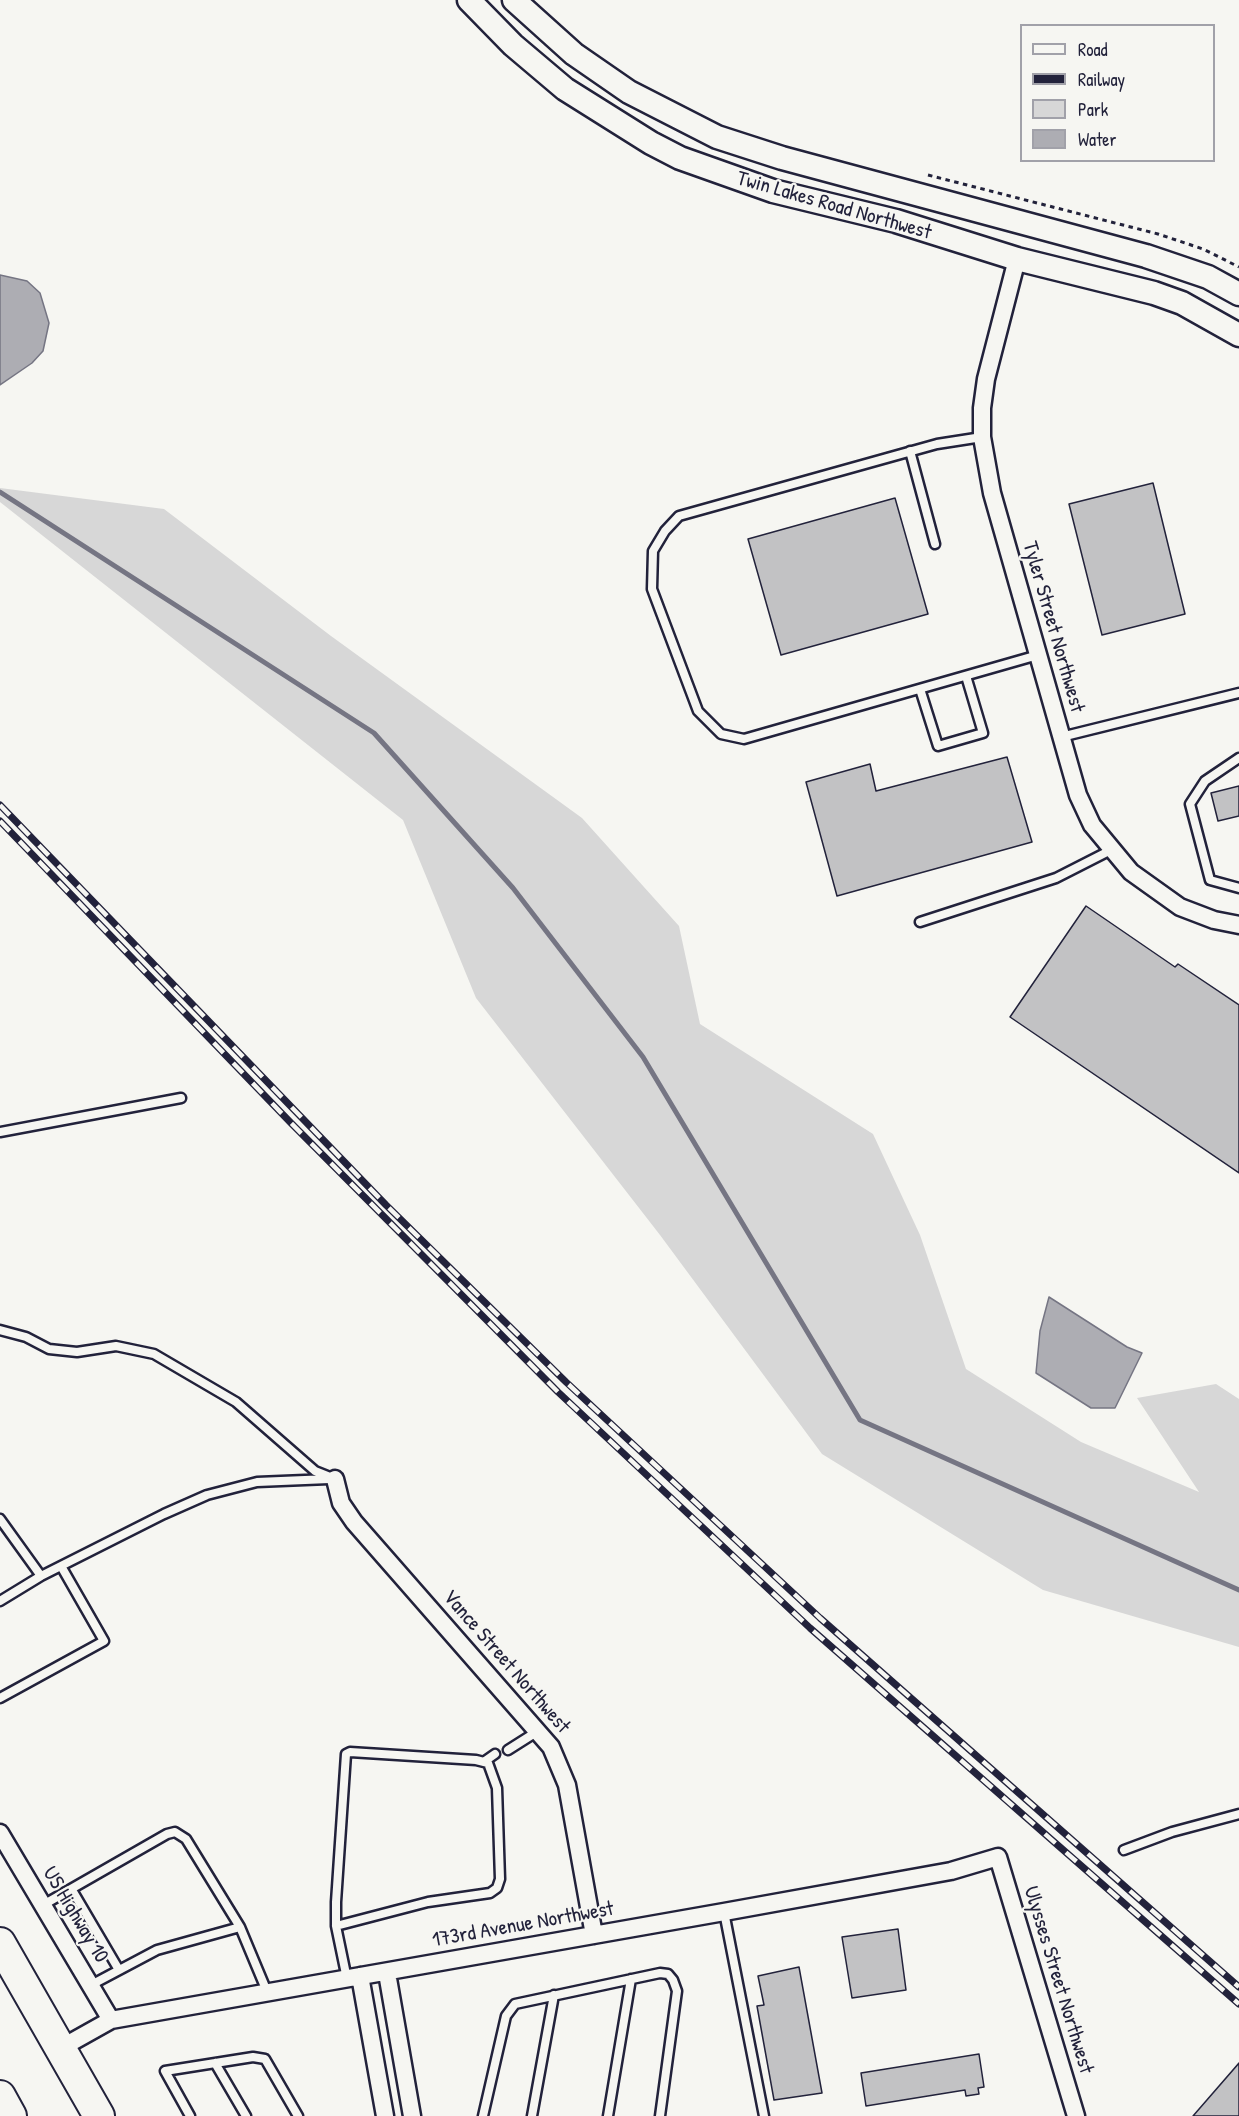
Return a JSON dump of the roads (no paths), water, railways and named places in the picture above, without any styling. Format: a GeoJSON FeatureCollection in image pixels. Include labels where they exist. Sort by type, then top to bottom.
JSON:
{"type":"FeatureCollection","features":[{"type":"Feature","properties":{"kind":"highway"},"geometry":{"type":"LineString","coordinates":[[0,1943],[99,2116]]}},
{"type":"Feature","properties":{"kind":"highway"},"geometry":{"type":"LineString","coordinates":[[0,2096],[11,2116]]}},
{"type":"Feature","properties":{"kind":"street","name":"Twin Lakes Road Northwest"},"geometry":{"type":"LineString","coordinates":[[469,0],[513,45],[566,88],[631,131],[680,158],[773,191],[896,221],[1017,259],[1154,293],[1182,303],[1239,335]]}},
{"type":"Feature","properties":{"kind":"street","name":"Twin Lakes Road Northwest"},"geometry":{"type":"LineString","coordinates":[[514,0],[573,54],[629,92],[717,137],[782,158],[1146,256],[1208,278],[1239,294]]}},
{"type":"Feature","properties":{"kind":"street","name":"Tyler Street Northwest"},"geometry":{"type":"LineString","coordinates":[[1017,259],[986,379],[982,408],[982,437],[992,493],[1078,795],[1092,825],[1131,872],[1180,907],[1214,920],[1239,925]]}},
{"type":"Feature","properties":{"kind":"street","name":"Vance Street Northwest"},"geometry":{"type":"LineString","coordinates":[[335,1479],[341,1503],[354,1522],[551,1747],[567,1785],[594,1935]]}},
{"type":"Feature","properties":{"kind":"street","name":"US Highway 10"},"geometry":{"type":"LineString","coordinates":[[0,1833],[111,2020]]}},
{"type":"Feature","properties":{"kind":"street","name":"173rd Avenue Northwest"},"geometry":{"type":"LineString","coordinates":[[61,2049],[111,2020],[268,1994],[951,1871],[998,1857]]}},
{"type":"Feature","properties":{"kind":"street","name":"Ulysses Street Northwest"},"geometry":{"type":"LineString","coordinates":[[998,1857],[1076,2116]]}},
{"type":"Feature","properties":{"kind":"street"},"geometry":{"type":"LineString","coordinates":[[387,1972],[412,2116]]}},
{"type":"Feature","properties":{"kind":"street"},"geometry":{"type":"LineString","coordinates":[[353,1977],[385,2116]]}},
{"type":"Feature","properties":{"kind":"lane"},"geometry":{"type":"LineString","coordinates":[[982,437],[910,451],[679,516],[665,531],[653,551],[652,589],[698,711],[721,734],[744,740],[1038,655]]}},
{"type":"Feature","properties":{"kind":"lane"},"geometry":{"type":"LineString","coordinates":[[910,451],[934,544]]}},
{"type":"Feature","properties":{"kind":"lane"},"geometry":{"type":"LineString","coordinates":[[920,689],[938,746],[983,733],[966,676]]}},
{"type":"Feature","properties":{"kind":"lane"},"geometry":{"type":"LineString","coordinates":[[1061,737],[1239,693]]}},
{"type":"Feature","properties":{"kind":"lane"},"geometry":{"type":"LineString","coordinates":[[1239,758],[1205,780],[1190,804],[1210,880],[1239,888]]}},
{"type":"Feature","properties":{"kind":"lane"},"geometry":{"type":"LineString","coordinates":[[920,922],[1056,878],[1111,850]]}},
{"type":"Feature","properties":{"kind":"lane"},"geometry":{"type":"LineString","coordinates":[[0,1131],[181,1098]]}},
{"type":"Feature","properties":{"kind":"lane"},"geometry":{"type":"LineString","coordinates":[[0,1330],[26,1337],[49,1349],[77,1352],[116,1346],[154,1354],[236,1402],[315,1472],[335,1479]]}},
{"type":"Feature","properties":{"kind":"lane"},"geometry":{"type":"LineString","coordinates":[[0,1601],[40,1576],[207,1495],[257,1482],[335,1479]]}},
{"type":"Feature","properties":{"kind":"lane"},"geometry":{"type":"LineString","coordinates":[[0,1520],[40,1576]]}},
{"type":"Feature","properties":{"kind":"lane"},"geometry":{"type":"LineString","coordinates":[[0,1698],[104,1641],[61,1566]]}},
{"type":"Feature","properties":{"kind":"lane"},"geometry":{"type":"LineString","coordinates":[[508,1750],[538,1731]]}},
{"type":"Feature","properties":{"kind":"lane"},"geometry":{"type":"LineString","coordinates":[[353,1977],[336,1926],[346,1754],[350,1752],[485,1761],[495,1755]]}},
{"type":"Feature","properties":{"kind":"lane"},"geometry":{"type":"LineString","coordinates":[[336,1926],[428,1902],[490,1893],[496,1888],[500,1879],[497,1788],[492,1770],[485,1761]]}},
{"type":"Feature","properties":{"kind":"lane"},"geometry":{"type":"LineString","coordinates":[[1124,1850],[1172,1832],[1239,1814]]}},
{"type":"Feature","properties":{"kind":"lane"},"geometry":{"type":"LineString","coordinates":[[43,1905],[175,1832],[186,1839],[240,1927],[268,1994]]}},
{"type":"Feature","properties":{"kind":"lane"},"geometry":{"type":"LineString","coordinates":[[72,1890],[119,1970]]}},
{"type":"Feature","properties":{"kind":"lane"},"geometry":{"type":"LineString","coordinates":[[724,1912],[764,2116]]}},
{"type":"Feature","properties":{"kind":"lane"},"geometry":{"type":"LineString","coordinates":[[91,1985],[157,1950],[240,1927]]}},
{"type":"Feature","properties":{"kind":"lane"},"geometry":{"type":"LineString","coordinates":[[483,2116],[506,2016],[514,2004],[650,1974],[668,1974],[677,1991],[660,2116]]}},
{"type":"Feature","properties":{"kind":"lane"},"geometry":{"type":"LineString","coordinates":[[608,2116],[631,1979]]}},
{"type":"Feature","properties":{"kind":"lane"},"geometry":{"type":"LineString","coordinates":[[532,2116],[554,1995]]}},
{"type":"Feature","properties":{"kind":"lane"},"geometry":{"type":"LineString","coordinates":[[190,2116],[165,2071],[253,2057],[265,2059],[298,2116]]}},
{"type":"Feature","properties":{"kind":"lane"},"geometry":{"type":"LineString","coordinates":[[215,2063],[246,2116]]}},
{"type":"Feature","properties":{"kind":"water"},"geometry":{"type":"Polygon","coordinates":[[[0,275],[27,281],[40,293],[49,323],[43,351],[32,363],[0,385],[0,275]]]}},
{"type":"Feature","properties":{"kind":"water"},"geometry":{"type":"Polygon","coordinates":[[[1049,1297],[1127,1347],[1142,1353],[1115,1408],[1091,1408],[1036,1373],[1040,1331],[1049,1297]]]}},
{"type":"Feature","properties":{"kind":"waterway"},"geometry":{"type":"LineString","coordinates":[[0,492],[374,733],[513,888],[643,1057],[860,1420],[1239,1590]]}},
{"type":"Feature","properties":{"kind":"railway"},"geometry":{"type":"LineString","coordinates":[[0,805],[386,1205],[566,1382],[820,1618],[1239,1987]]}},
{"type":"Feature","properties":{"kind":"railway"},"geometry":{"type":"LineString","coordinates":[[0,821],[291,1123],[558,1392],[810,1628],[1239,2004]]}}]}
